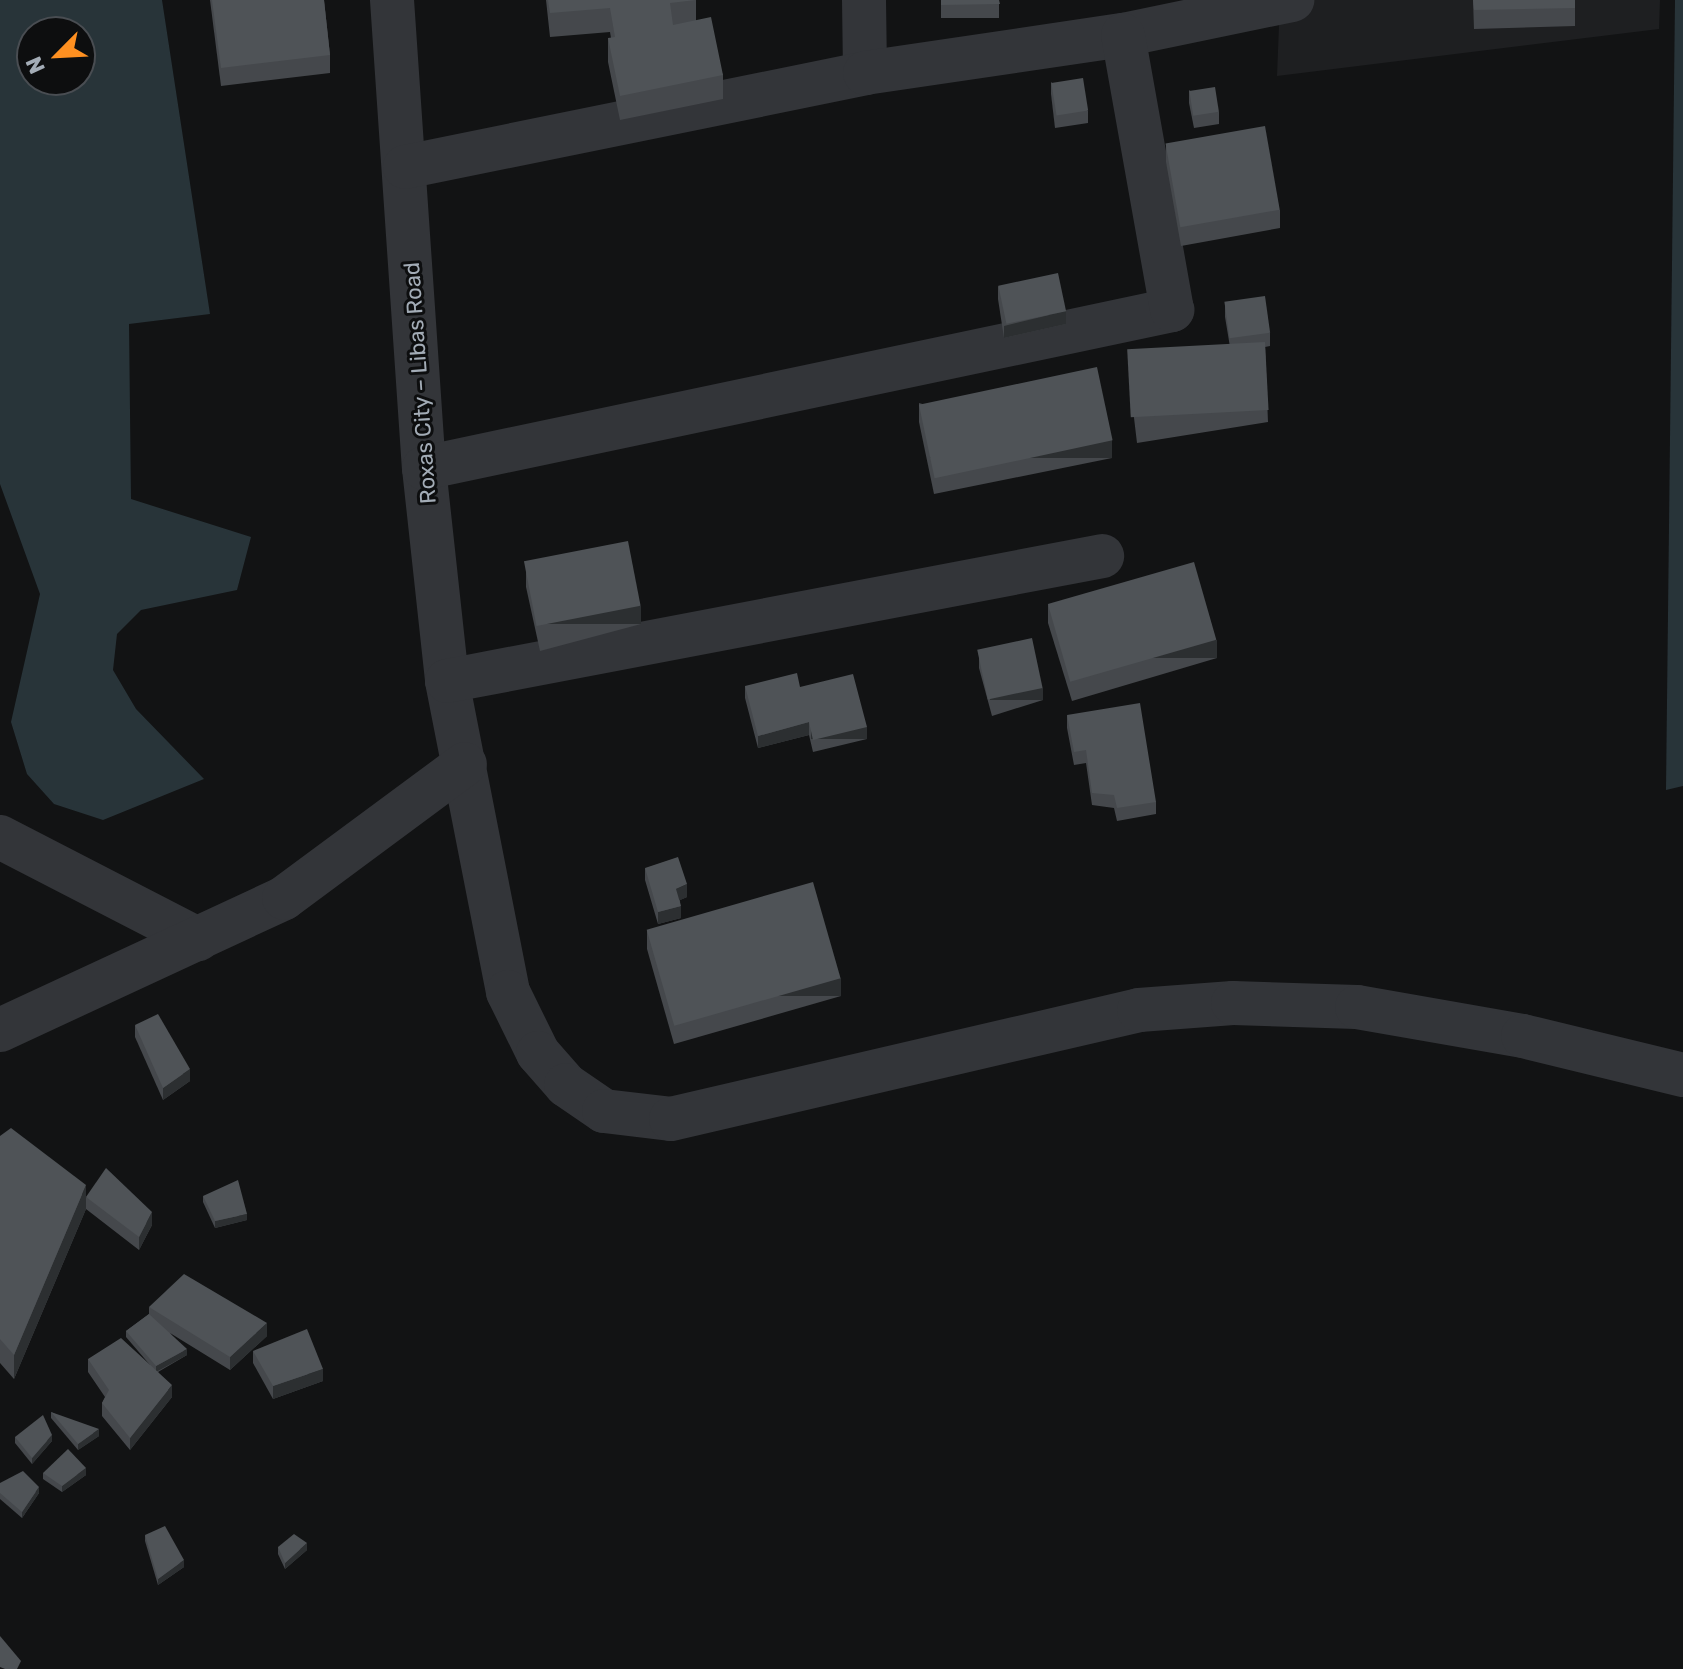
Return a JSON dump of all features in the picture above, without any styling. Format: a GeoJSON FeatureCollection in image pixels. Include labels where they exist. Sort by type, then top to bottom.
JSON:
{"type":"FeatureCollection","features":[{"type":"Feature","properties":{"kind":"street","name":"Roxas City – Libas Road"},"geometry":{"type":"LineString","coordinates":[[392,0],[424,468],[447,681],[508,992],[538,1053],[566,1085],[604,1111],[671,1119],[1139,1010],[1233,1003],[1357,1007],[1523,1036],[1683,1075]]}},
{"type":"Feature","properties":{"kind":"street"},"geometry":{"type":"LineString","coordinates":[[864,0],[865,73]]}},
{"type":"Feature","properties":{"kind":"street"},"geometry":{"type":"LineString","coordinates":[[405,167],[865,73],[1123,35],[1292,0]]}},
{"type":"Feature","properties":{"kind":"street"},"geometry":{"type":"LineString","coordinates":[[424,468],[1172,310],[1123,35]]}},
{"type":"Feature","properties":{"kind":"street"},"geometry":{"type":"LineString","coordinates":[[447,681],[1102,556]]}},
{"type":"Feature","properties":{"kind":"street"},"geometry":{"type":"LineString","coordinates":[[0,1030],[284,898],[465,764]]}},
{"type":"Feature","properties":{"kind":"street"},"geometry":{"type":"LineString","coordinates":[[0,837],[198,939]]}},
{"type":"Feature","properties":{"kind":"shaded area"},"geometry":{"type":"Polygon","coordinates":[[[0,0],[162,0],[210,314],[129,324],[131,499],[251,537],[237,590],[141,610],[117,634],[113,670],[136,709],[204,779],[103,820],[54,804],[27,774],[11,722],[40,594],[0,484],[0,0]]]}},
{"type":"Feature","properties":{"kind":"shaded area"},"geometry":{"type":"Polygon","coordinates":[[[1280,0],[1660,0],[1659,29],[1277,76],[1280,0]]]}},
{"type":"Feature","properties":{"kind":"shaded area"},"geometry":{"type":"Polygon","coordinates":[[[1675,0],[1683,0],[1683,786],[1666,790],[1675,0]]]}},
{"type":"Feature","properties":{"kind":"building"},"geometry":{"type":"Polygon","coordinates":[[[212,0],[324,0],[330,55],[221,68],[212,0]]]}},
{"type":"Feature","properties":{"kind":"building"},"geometry":{"type":"Polygon","coordinates":[[[548,0],[696,0],[670,3],[673,25],[711,17],[723,75],[620,96],[608,38],[615,37],[610,8],[550,13],[548,0]]]}},
{"type":"Feature","properties":{"kind":"building"},"geometry":{"type":"Polygon","coordinates":[[[941,0],[999,0],[1000,4],[941,5],[941,0]]]}},
{"type":"Feature","properties":{"kind":"building"},"geometry":{"type":"Polygon","coordinates":[[[1473,0],[1575,0],[1575,8],[1474,10],[1473,0]]]}},
{"type":"Feature","properties":{"kind":"building"},"geometry":{"type":"Polygon","coordinates":[[[1083,78],[1088,111],[1057,116],[1051,83],[1083,78]]]}},
{"type":"Feature","properties":{"kind":"building"},"geometry":{"type":"Polygon","coordinates":[[[1215,87],[1219,112],[1193,116],[1189,91],[1215,87]]]}},
{"type":"Feature","properties":{"kind":"building"},"geometry":{"type":"Polygon","coordinates":[[[1265,126],[1280,210],[1180,227],[1166,144],[1265,126]]]}},
{"type":"Feature","properties":{"kind":"building"},"geometry":{"type":"Polygon","coordinates":[[[1058,273],[1066,311],[1006,324],[998,286],[1058,273]]]}},
{"type":"Feature","properties":{"kind":"building"},"geometry":{"type":"Polygon","coordinates":[[[1265,296],[1270,333],[1230,338],[1224,302],[1265,296]]]}},
{"type":"Feature","properties":{"kind":"building"},"geometry":{"type":"Polygon","coordinates":[[[1265,342],[1269,410],[1131,417],[1127,349],[1265,342]]]}},
{"type":"Feature","properties":{"kind":"building"},"geometry":{"type":"Polygon","coordinates":[[[1097,367],[1113,440],[935,478],[919,405],[1097,367]]]}},
{"type":"Feature","properties":{"kind":"building"},"geometry":{"type":"Polygon","coordinates":[[[628,541],[641,606],[537,626],[524,561],[628,541]]]}},
{"type":"Feature","properties":{"kind":"building"},"geometry":{"type":"Polygon","coordinates":[[[1194,562],[1216,640],[1070,682],[1048,604],[1194,562]]]}},
{"type":"Feature","properties":{"kind":"building"},"geometry":{"type":"Polygon","coordinates":[[[1032,638],[1043,688],[988,700],[977,650],[1032,638]]]}},
{"type":"Feature","properties":{"kind":"building"},"geometry":{"type":"Polygon","coordinates":[[[797,673],[800,687],[853,674],[867,727],[813,740],[809,722],[758,736],[745,686],[797,673]]]}},
{"type":"Feature","properties":{"kind":"building"},"geometry":{"type":"Polygon","coordinates":[[[1140,703],[1156,802],[1117,808],[1114,795],[1092,793],[1086,750],[1074,752],[1067,715],[1140,703]]]}},
{"type":"Feature","properties":{"kind":"building"},"geometry":{"type":"Polygon","coordinates":[[[678,857],[687,884],[676,889],[681,906],[658,912],[645,868],[678,857]]]}},
{"type":"Feature","properties":{"kind":"building"},"geometry":{"type":"Polygon","coordinates":[[[813,882],[841,978],[674,1026],[647,930],[813,882]]]}},
{"type":"Feature","properties":{"kind":"building"},"geometry":{"type":"Polygon","coordinates":[[[158,1014],[190,1069],[163,1088],[135,1025],[158,1014]]]}},
{"type":"Feature","properties":{"kind":"building"},"geometry":{"type":"Polygon","coordinates":[[[11,1128],[86,1185],[14,1355],[0,1339],[0,1136],[11,1128]]]}},
{"type":"Feature","properties":{"kind":"building"},"geometry":{"type":"Polygon","coordinates":[[[106,1168],[152,1212],[139,1237],[86,1197],[106,1168]]]}},
{"type":"Feature","properties":{"kind":"building"},"geometry":{"type":"Polygon","coordinates":[[[238,1180],[247,1214],[215,1221],[203,1196],[238,1180]]]}},
{"type":"Feature","properties":{"kind":"building"},"geometry":{"type":"Polygon","coordinates":[[[184,1274],[267,1323],[230,1357],[149,1307],[184,1274]]]}},
{"type":"Feature","properties":{"kind":"building"},"geometry":{"type":"Polygon","coordinates":[[[149,1314],[187,1349],[156,1366],[126,1331],[149,1314]]]}},
{"type":"Feature","properties":{"kind":"building"},"geometry":{"type":"Polygon","coordinates":[[[307,1329],[323,1369],[273,1386],[253,1351],[307,1329]]]}},
{"type":"Feature","properties":{"kind":"building"},"geometry":{"type":"Polygon","coordinates":[[[121,1338],[172,1385],[130,1438],[102,1403],[109,1390],[88,1359],[121,1338]]]}},
{"type":"Feature","properties":{"kind":"building"},"geometry":{"type":"Polygon","coordinates":[[[51,1412],[99,1429],[78,1444],[51,1412]]]}},
{"type":"Feature","properties":{"kind":"building"},"geometry":{"type":"Polygon","coordinates":[[[43,1415],[52,1435],[32,1458],[15,1437],[43,1415]]]}},
{"type":"Feature","properties":{"kind":"building"},"geometry":{"type":"Polygon","coordinates":[[[68,1449],[86,1468],[62,1486],[43,1473],[68,1449]]]}},
{"type":"Feature","properties":{"kind":"building"},"geometry":{"type":"Polygon","coordinates":[[[23,1471],[39,1487],[22,1512],[0,1493],[0,1483],[23,1471]]]}},
{"type":"Feature","properties":{"kind":"building"},"geometry":{"type":"Polygon","coordinates":[[[165,1526],[184,1560],[158,1579],[145,1535],[165,1526]]]}},
{"type":"Feature","properties":{"kind":"building"},"geometry":{"type":"Polygon","coordinates":[[[294,1534],[307,1543],[285,1563],[278,1547],[294,1534]]]}},
{"type":"Feature","properties":{"kind":"building"},"geometry":{"type":"Polygon","coordinates":[[[0,1636],[21,1661],[17,1669],[0,1667],[0,1636]]]}}]}
